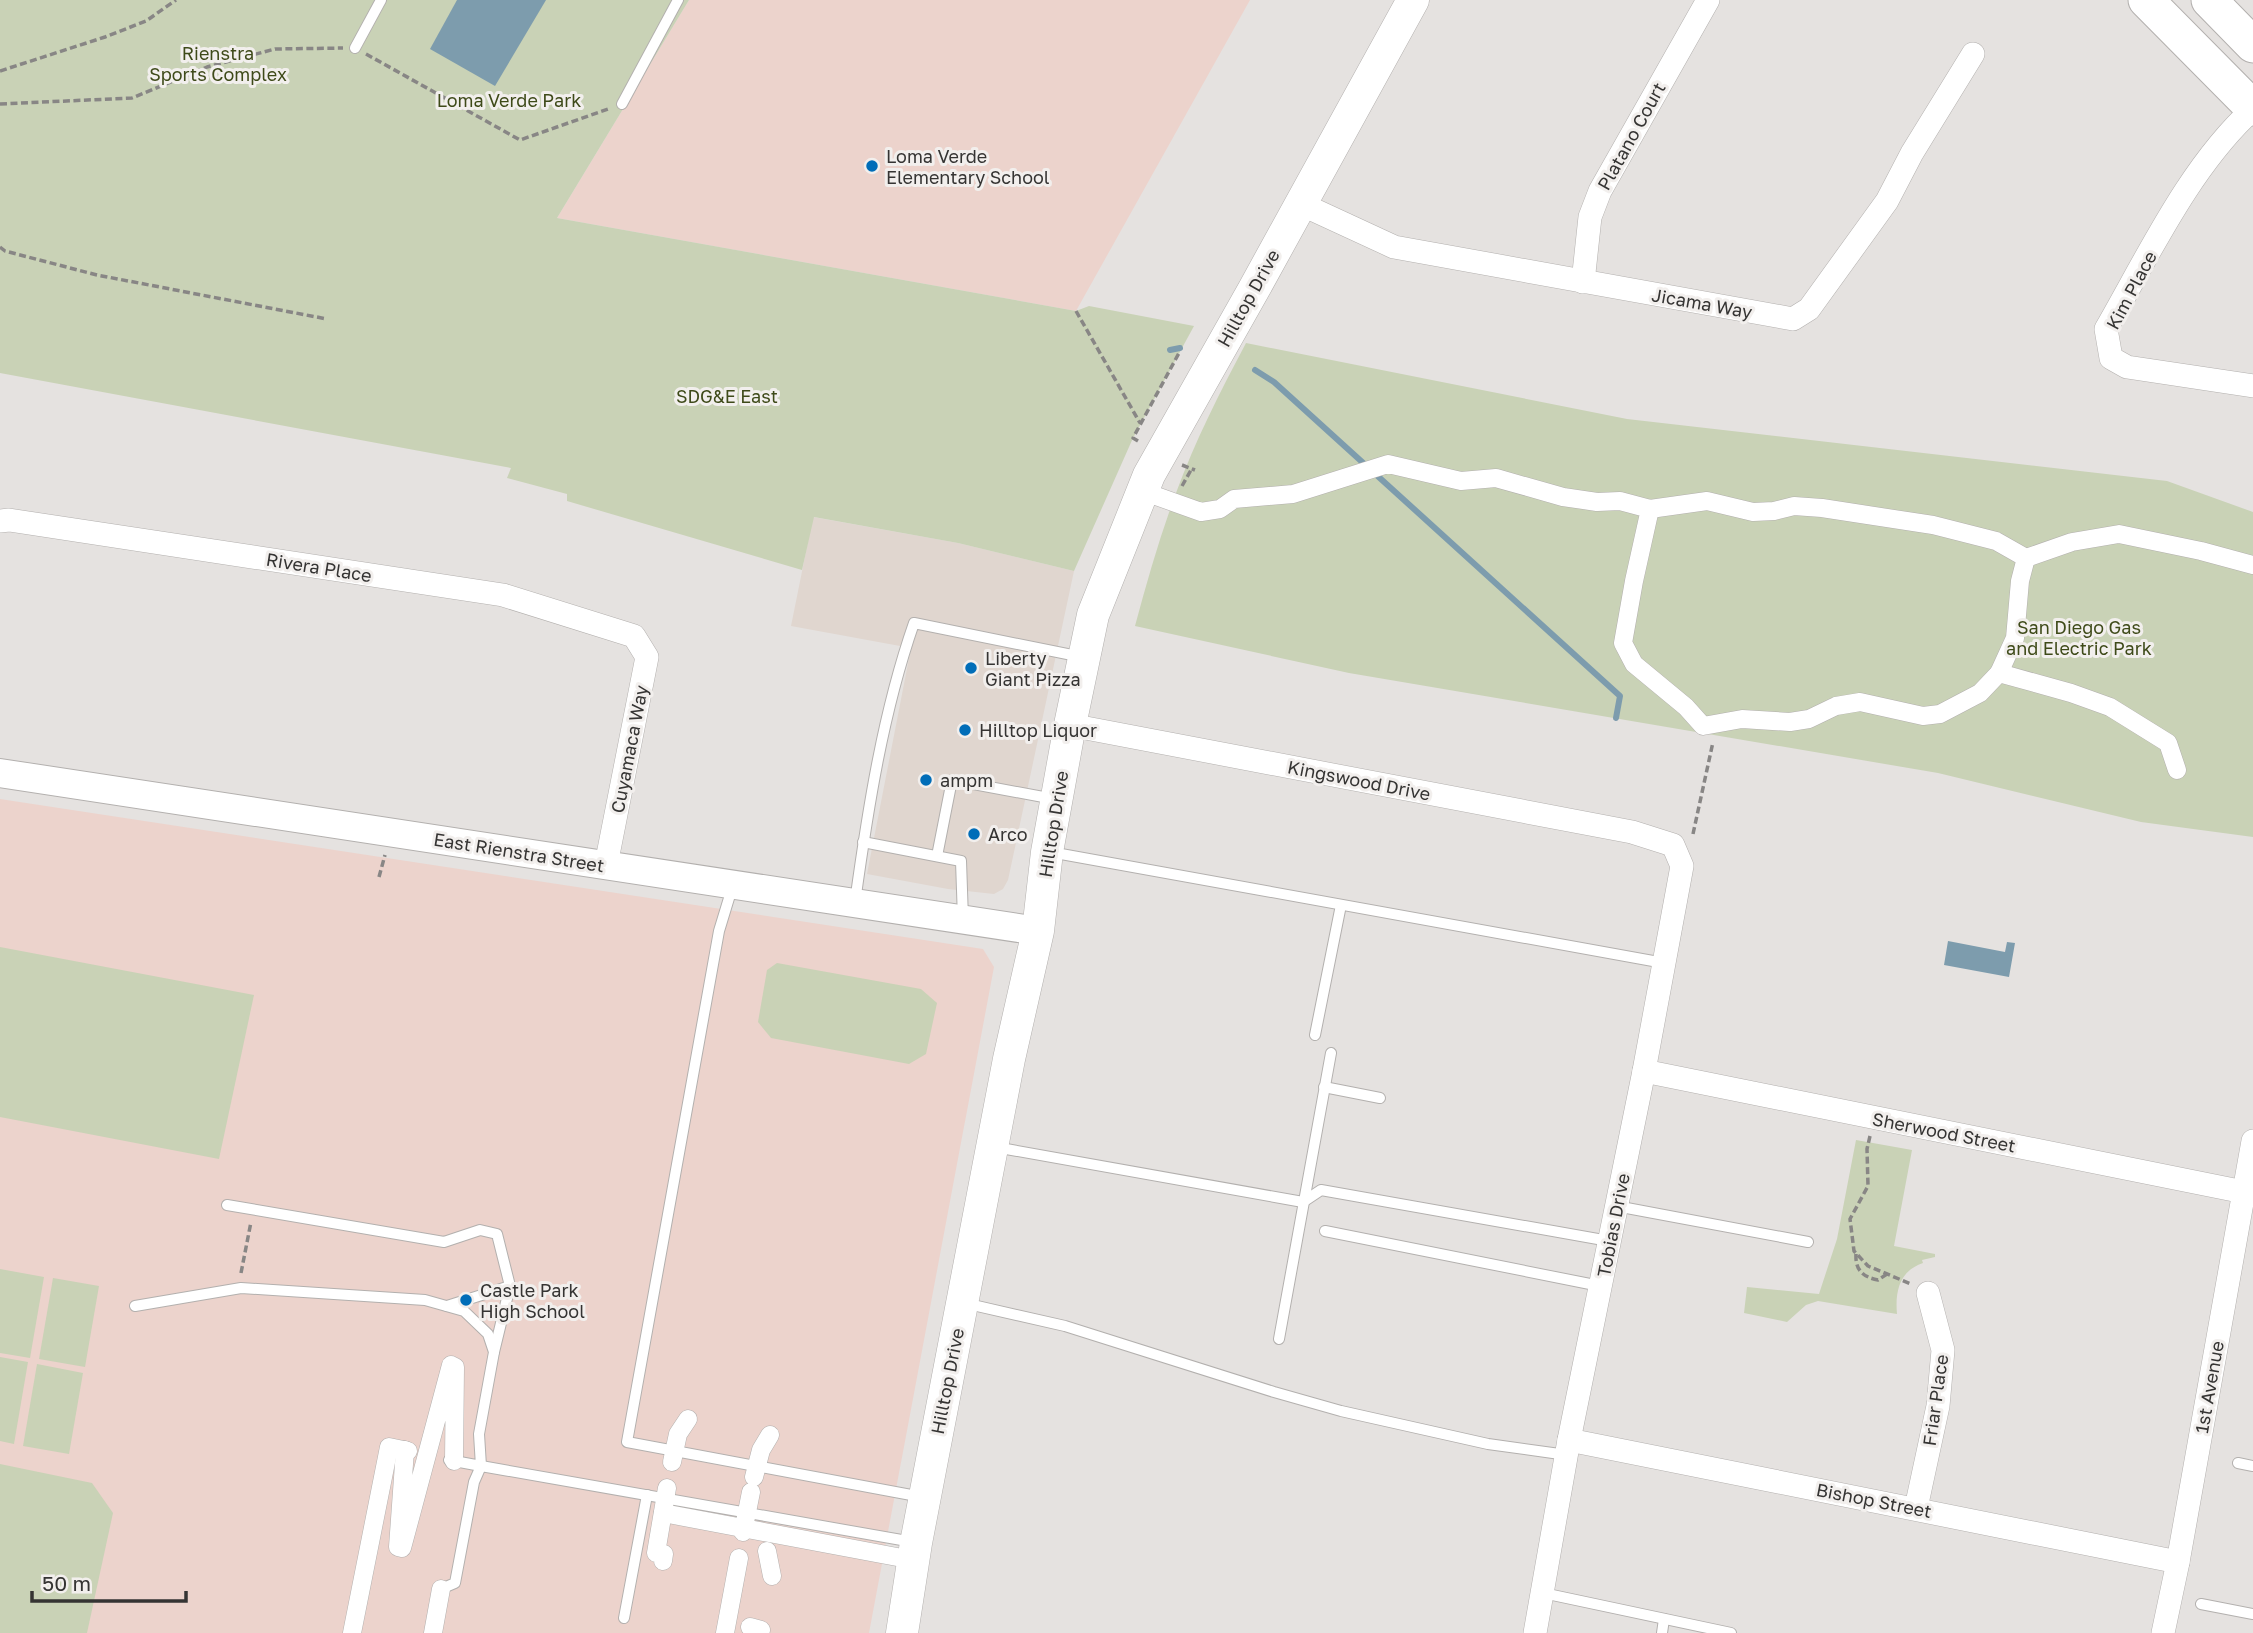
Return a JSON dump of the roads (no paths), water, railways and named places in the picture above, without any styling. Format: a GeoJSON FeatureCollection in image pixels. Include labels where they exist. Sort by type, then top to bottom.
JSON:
{"type":"FeatureCollection","features":[{"type":"Feature","properties":{"kind":"main road","name":"Hilltop Drive"},"geometry":{"type":"LineString","coordinates":[[902,1633],[992,1146],[1038,930],[1056,800],[1093,615],[1142,491],[1175,426],[1413,0]]}},
{"type":"Feature","properties":{"kind":"main road"},"geometry":{"type":"LineString","coordinates":[[2146,0],[2253,108]]}},
{"type":"Feature","properties":{"kind":"main road"},"geometry":{"type":"LineString","coordinates":[[2209,0],[2253,45]]}},
{"type":"Feature","properties":{"kind":"street","name":"Platano Court"},"geometry":{"type":"LineString","coordinates":[[1583,282],[1590,217],[1600,191],[1708,0]]}},
{"type":"Feature","properties":{"kind":"street","name":"Jicama Way"},"geometry":{"type":"LineString","coordinates":[[1301,204],[1394,247],[1793,319],[1809,309],[1886,201],[1972,54]]}},
{"type":"Feature","properties":{"kind":"street","name":"Kim Place"},"geometry":{"type":"LineString","coordinates":[[2253,108],[2216,146],[2169,219],[2106,329],[2111,358],[2127,367],[2253,386]]}},
{"type":"Feature","properties":{"kind":"street"},"geometry":{"type":"LineString","coordinates":[[1142,491],[1201,512],[1220,509],[1234,499],[1293,494],[1388,464],[1461,481],[1496,478],[1563,497],[1597,502],[1620,501],[1650,509],[1707,501],[1753,512],[1794,506],[1822,508],[1933,525],[1971,534],[1996,541],[2025,558],[2072,542],[2119,534],[2253,565]]}},
{"type":"Feature","properties":{"kind":"street"},"geometry":{"type":"LineString","coordinates":[[1650,509],[1623,643],[1634,664],[1685,707],[1703,726],[1742,719],[1790,722],[1809,719],[1836,706],[1860,702],[1923,716],[1940,714],[1980,693],[1999,673],[2015,638],[2020,581],[2025,558]]}},
{"type":"Feature","properties":{"kind":"street","name":"Rivera Place"},"geometry":{"type":"LineString","coordinates":[[0,521],[9,520],[503,596],[634,636]]}},
{"type":"Feature","properties":{"kind":"street","name":"Cuyamaca Way"},"geometry":{"type":"LineString","coordinates":[[606,865],[647,657],[634,636]]}},
{"type":"Feature","properties":{"kind":"street"},"geometry":{"type":"LineString","coordinates":[[1999,673],[2110,707],[2168,743],[2177,770]]}},
{"type":"Feature","properties":{"kind":"street","name":"Kingswood Drive"},"geometry":{"type":"LineString","coordinates":[[1070,725],[1648,835]]}},
{"type":"Feature","properties":{"kind":"street","name":"East Rienstra Street"},"geometry":{"type":"LineString","coordinates":[[0,774],[1038,930]]}},
{"type":"Feature","properties":{"kind":"street","name":"Tobias Drive"},"geometry":{"type":"LineString","coordinates":[[1535,1633],[1568,1448],[1644,1071],[1682,866],[1673,845],[1648,835]]}},
{"type":"Feature","properties":{"kind":"street","name":"Sherwood Street"},"geometry":{"type":"LineString","coordinates":[[1644,1071],[2244,1192]]}},
{"type":"Feature","properties":{"kind":"street","name":"1st Avenue"},"geometry":{"type":"LineString","coordinates":[[2163,1633],[2253,1141]]}},
{"type":"Feature","properties":{"kind":"street","name":"Friar Place"},"geometry":{"type":"LineString","coordinates":[[1916,1508],[1938,1406],[1943,1350],[1928,1293]]}},
{"type":"Feature","properties":{"kind":"street"},"geometry":{"type":"LineString","coordinates":[[673,1457],[678,1434],[688,1419]]}},
{"type":"Feature","properties":{"kind":"street"},"geometry":{"type":"LineString","coordinates":[[745,1525],[761,1450],[770,1435]]}},
{"type":"Feature","properties":{"kind":"street"},"geometry":{"type":"LineString","coordinates":[[352,1633],[389,1447],[428,1455]]}},
{"type":"Feature","properties":{"kind":"street","name":"Bishop Street"},"geometry":{"type":"LineString","coordinates":[[1568,1448],[1916,1508],[2178,1562]]}},
{"type":"Feature","properties":{"kind":"street"},"geometry":{"type":"LineString","coordinates":[[663,1561],[664,1554],[656,1553],[661,1499],[745,1525],[915,1552]]}},
{"type":"Feature","properties":{"kind":"street"},"geometry":{"type":"LineString","coordinates":[[767,1551],[772,1576]]}},
{"type":"Feature","properties":{"kind":"street"},"geometry":{"type":"LineString","coordinates":[[734,1566],[739,1627]]}},
{"type":"Feature","properties":{"kind":"street"},"geometry":{"type":"LineString","coordinates":[[433,1633],[441,1588]]}},
{"type":"Feature","properties":{"kind":"lane"},"geometry":{"type":"LineString","coordinates":[[355,48],[381,0]]}},
{"type":"Feature","properties":{"kind":"lane"},"geometry":{"type":"LineString","coordinates":[[622,104],[678,0]]}},
{"type":"Feature","properties":{"kind":"lane"},"geometry":{"type":"LineString","coordinates":[[855,903],[863,842],[895,677],[914,623],[1084,658]]}},
{"type":"Feature","properties":{"kind":"lane"},"geometry":{"type":"LineString","coordinates":[[937,856],[952,780],[1056,800]]}},
{"type":"Feature","properties":{"kind":"lane"},"geometry":{"type":"LineString","coordinates":[[863,842],[961,860],[963,919]]}},
{"type":"Feature","properties":{"kind":"lane"},"geometry":{"type":"LineString","coordinates":[[1047,852],[1664,963]]}},
{"type":"Feature","properties":{"kind":"lane"},"geometry":{"type":"LineString","coordinates":[[733,884],[719,932],[627,1442],[754,1479],[925,1498]]}},
{"type":"Feature","properties":{"kind":"lane"},"geometry":{"type":"LineString","coordinates":[[1315,1035],[1341,905]]}},
{"type":"Feature","properties":{"kind":"lane"},"geometry":{"type":"LineString","coordinates":[[1279,1339],[1331,1053]]}},
{"type":"Feature","properties":{"kind":"lane"},"geometry":{"type":"LineString","coordinates":[[1324,1087],[1380,1098]]}},
{"type":"Feature","properties":{"kind":"lane"},"geometry":{"type":"LineString","coordinates":[[992,1146],[1303,1202],[1321,1190],[1609,1241]]}},
{"type":"Feature","properties":{"kind":"lane"},"geometry":{"type":"LineString","coordinates":[[227,1205],[444,1242],[480,1230],[497,1234],[510,1286],[494,1352],[479,1434],[481,1466],[474,1482],[454,1583],[441,1588]]}},
{"type":"Feature","properties":{"kind":"lane"},"geometry":{"type":"LineString","coordinates":[[1616,1206],[1808,1242]]}},
{"type":"Feature","properties":{"kind":"lane"},"geometry":{"type":"LineString","coordinates":[[1325,1231],[1600,1286]]}},
{"type":"Feature","properties":{"kind":"lane"},"geometry":{"type":"LineString","coordinates":[[446,1306],[510,1286]]}},
{"type":"Feature","properties":{"kind":"lane"},"geometry":{"type":"LineString","coordinates":[[135,1306],[241,1288],[425,1300],[464,1311],[488,1334],[494,1352]]}},
{"type":"Feature","properties":{"kind":"lane"},"geometry":{"type":"LineString","coordinates":[[962,1303],[1065,1326],[1341,1411],[1488,1444],[1568,1448]]}},
{"type":"Feature","properties":{"kind":"lane"},"geometry":{"type":"LineString","coordinates":[[428,1455],[661,1499],[624,1618]]}},
{"type":"Feature","properties":{"kind":"lane"},"geometry":{"type":"LineString","coordinates":[[2238,1463],[2253,1465]]}},
{"type":"Feature","properties":{"kind":"lane"},"geometry":{"type":"LineString","coordinates":[[1543,1592],[1731,1633]]}},
{"type":"Feature","properties":{"kind":"lane"},"geometry":{"type":"LineString","coordinates":[[2201,1604],[2253,1614]]}},
{"type":"Feature","properties":{"kind":"lane"},"geometry":{"type":"LineString","coordinates":[[1662,1633],[1664,1619]]}},
{"type":"Feature","properties":{"kind":"water"},"geometry":{"type":"Polygon","coordinates":[[[457,0],[546,0],[495,86],[430,49],[457,0]]]}},
{"type":"Feature","properties":{"kind":"water"},"geometry":{"type":"Polygon","coordinates":[[[1948,941],[2005,952],[2007,942],[2015,943],[2009,977],[1944,965],[1948,941]]]}},
{"type":"Feature","properties":{"kind":"waterway"},"geometry":{"type":"LineString","coordinates":[[1170,350],[1180,348]]}},
{"type":"Feature","properties":{"kind":"waterway"},"geometry":{"type":"LineString","coordinates":[[1255,370],[1274,382],[1620,696],[1616,718]]}},
{"type":"Feature","properties":{"kind":"place","name":"Loma Verde Elementary School"},"geometry":{"type":"Point","coordinates":[872,166]}},
{"type":"Feature","properties":{"kind":"place","name":"Liberty Giant Pizza"},"geometry":{"type":"Point","coordinates":[971,668]}},
{"type":"Feature","properties":{"kind":"place","name":"Hilltop Liquor"},"geometry":{"type":"Point","coordinates":[965,730]}},
{"type":"Feature","properties":{"kind":"place","name":"ampm"},"geometry":{"type":"Point","coordinates":[926,780]}},
{"type":"Feature","properties":{"kind":"place","name":"Arco"},"geometry":{"type":"Point","coordinates":[974,834]}},
{"type":"Feature","properties":{"kind":"place","name":"Castle Park High School"},"geometry":{"type":"Point","coordinates":[466,1300]}},
{"type":"Feature","properties":{"kind":"park label","name":"Rienstra Sports Complex"},"geometry":{"type":"Point","coordinates":[218,63]}},
{"type":"Feature","properties":{"kind":"park label","name":"Loma Verde Park"},"geometry":{"type":"Point","coordinates":[509,100]}},
{"type":"Feature","properties":{"kind":"park label","name":"SDG&E East"},"geometry":{"type":"Point","coordinates":[727,396]}},
{"type":"Feature","properties":{"kind":"park label","name":"San Diego Gas and Electric Park"},"geometry":{"type":"Point","coordinates":[2079,637]}}]}
